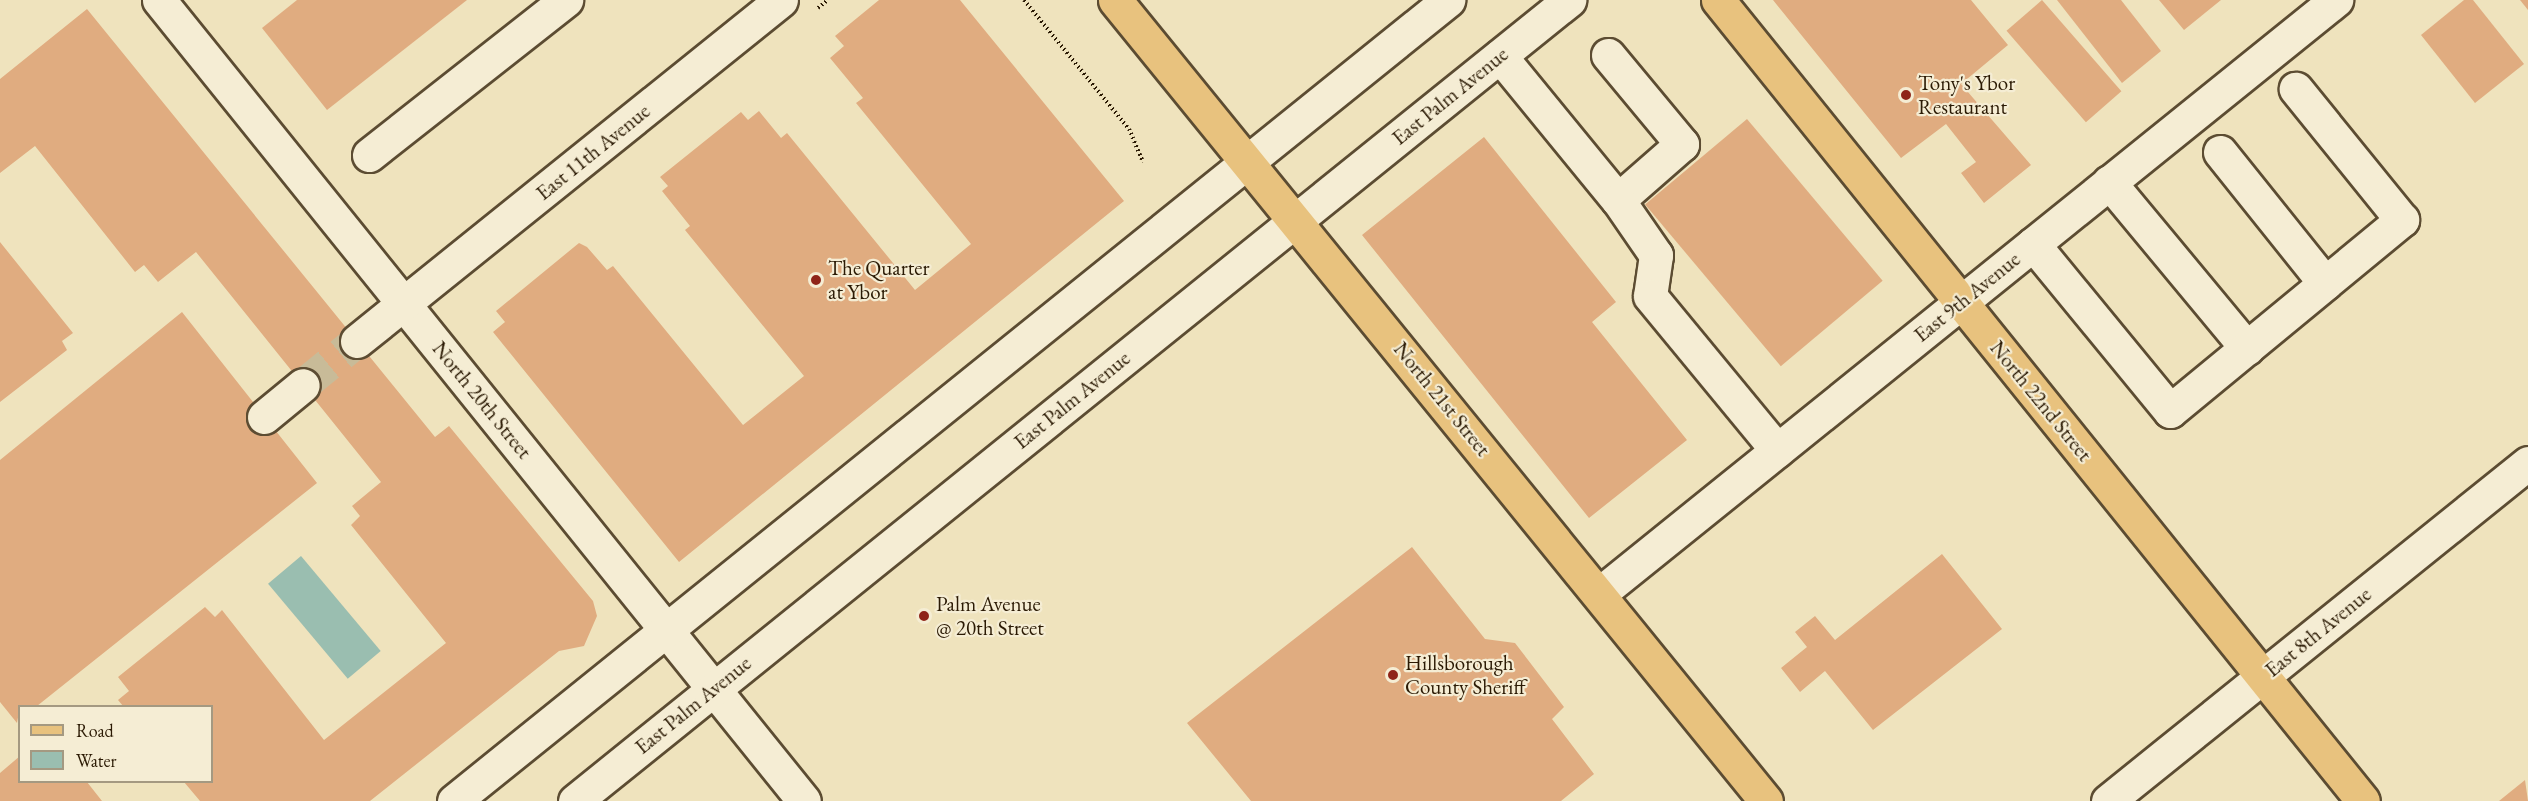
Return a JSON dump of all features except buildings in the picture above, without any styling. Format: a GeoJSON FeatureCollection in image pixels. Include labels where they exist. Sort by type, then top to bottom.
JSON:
{"type":"FeatureCollection","features":[{"type":"Feature","properties":{"kind":"main road","name":"North 21st Street"},"geometry":{"type":"LineString","coordinates":[[1115,0],[1297,219],[1766,801]]}},
{"type":"Feature","properties":{"kind":"main road","name":"North 22nd Street"},"geometry":{"type":"LineString","coordinates":[[1718,0],[2363,801]]}},
{"type":"Feature","properties":{"kind":"street","name":"North 20th Street"},"geometry":{"type":"LineString","coordinates":[[159,0],[804,801]]}},
{"type":"Feature","properties":{"kind":"street"},"geometry":{"type":"LineString","coordinates":[[369,155],[566,0]]}},
{"type":"Feature","properties":{"kind":"street"},"geometry":{"type":"LineString","coordinates":[[454,801],[1448,0]]}},
{"type":"Feature","properties":{"kind":"street","name":"East Palm Avenue"},"geometry":{"type":"LineString","coordinates":[[575,801],[1569,0]]}},
{"type":"Feature","properties":{"kind":"street","name":"East 9th Avenue"},"geometry":{"type":"LineString","coordinates":[[1599,594],[2336,0]]}},
{"type":"Feature","properties":{"kind":"street","name":"East 11th Avenue"},"geometry":{"type":"LineString","coordinates":[[357,341],[795,7]]}},
{"type":"Feature","properties":{"kind":"street"},"geometry":{"type":"LineString","coordinates":[[1608,55],[1682,144],[1618,200]]}},
{"type":"Feature","properties":{"kind":"street"},"geometry":{"type":"LineString","coordinates":[[1500,56],[1618,200],[1656,255],[1650,296],[1777,450]]}},
{"type":"Feature","properties":{"kind":"street"},"geometry":{"type":"LineString","coordinates":[[2033,244],[2170,411],[2402,220],[2296,89]]}},
{"type":"Feature","properties":{"kind":"street"},"geometry":{"type":"LineString","coordinates":[[2220,152],[2325,283]]}},
{"type":"Feature","properties":{"kind":"street"},"geometry":{"type":"LineString","coordinates":[[2109,182],[2247,348]]}},
{"type":"Feature","properties":{"kind":"street"},"geometry":{"type":"LineString","coordinates":[[264,417],[303,386]]}},
{"type":"Feature","properties":{"kind":"street","name":"East 8th Avenue"},"geometry":{"type":"LineString","coordinates":[[2108,801],[2528,463]]}},
{"type":"Feature","properties":{"kind":"path"},"geometry":{"type":"LineString","coordinates":[[795,7],[828,0]]}},
{"type":"Feature","properties":{"kind":"path"},"geometry":{"type":"LineString","coordinates":[[1024,0],[1129,129],[1143,162]]}},
{"type":"Feature","properties":{"kind":"water"},"geometry":{"type":"Polygon","coordinates":[[[301,556],[381,651],[348,679],[268,584],[301,556]]]}},
{"type":"Feature","properties":{"kind":"tunnel"},"geometry":{"type":"LineString","coordinates":[[303,385],[357,341]]}},
{"type":"Feature","properties":{"kind":"place","name":"Tony's Ybor Restaurant"},"geometry":{"type":"Point","coordinates":[1906,95]}},
{"type":"Feature","properties":{"kind":"place","name":"The Quarter at Ybor"},"geometry":{"type":"Point","coordinates":[816,280]}},
{"type":"Feature","properties":{"kind":"place","name":"Palm Avenue @ 20th Street"},"geometry":{"type":"Point","coordinates":[924,616]}},
{"type":"Feature","properties":{"kind":"place","name":"Hillsborough County Sheriff"},"geometry":{"type":"Point","coordinates":[1393,675]}}]}
